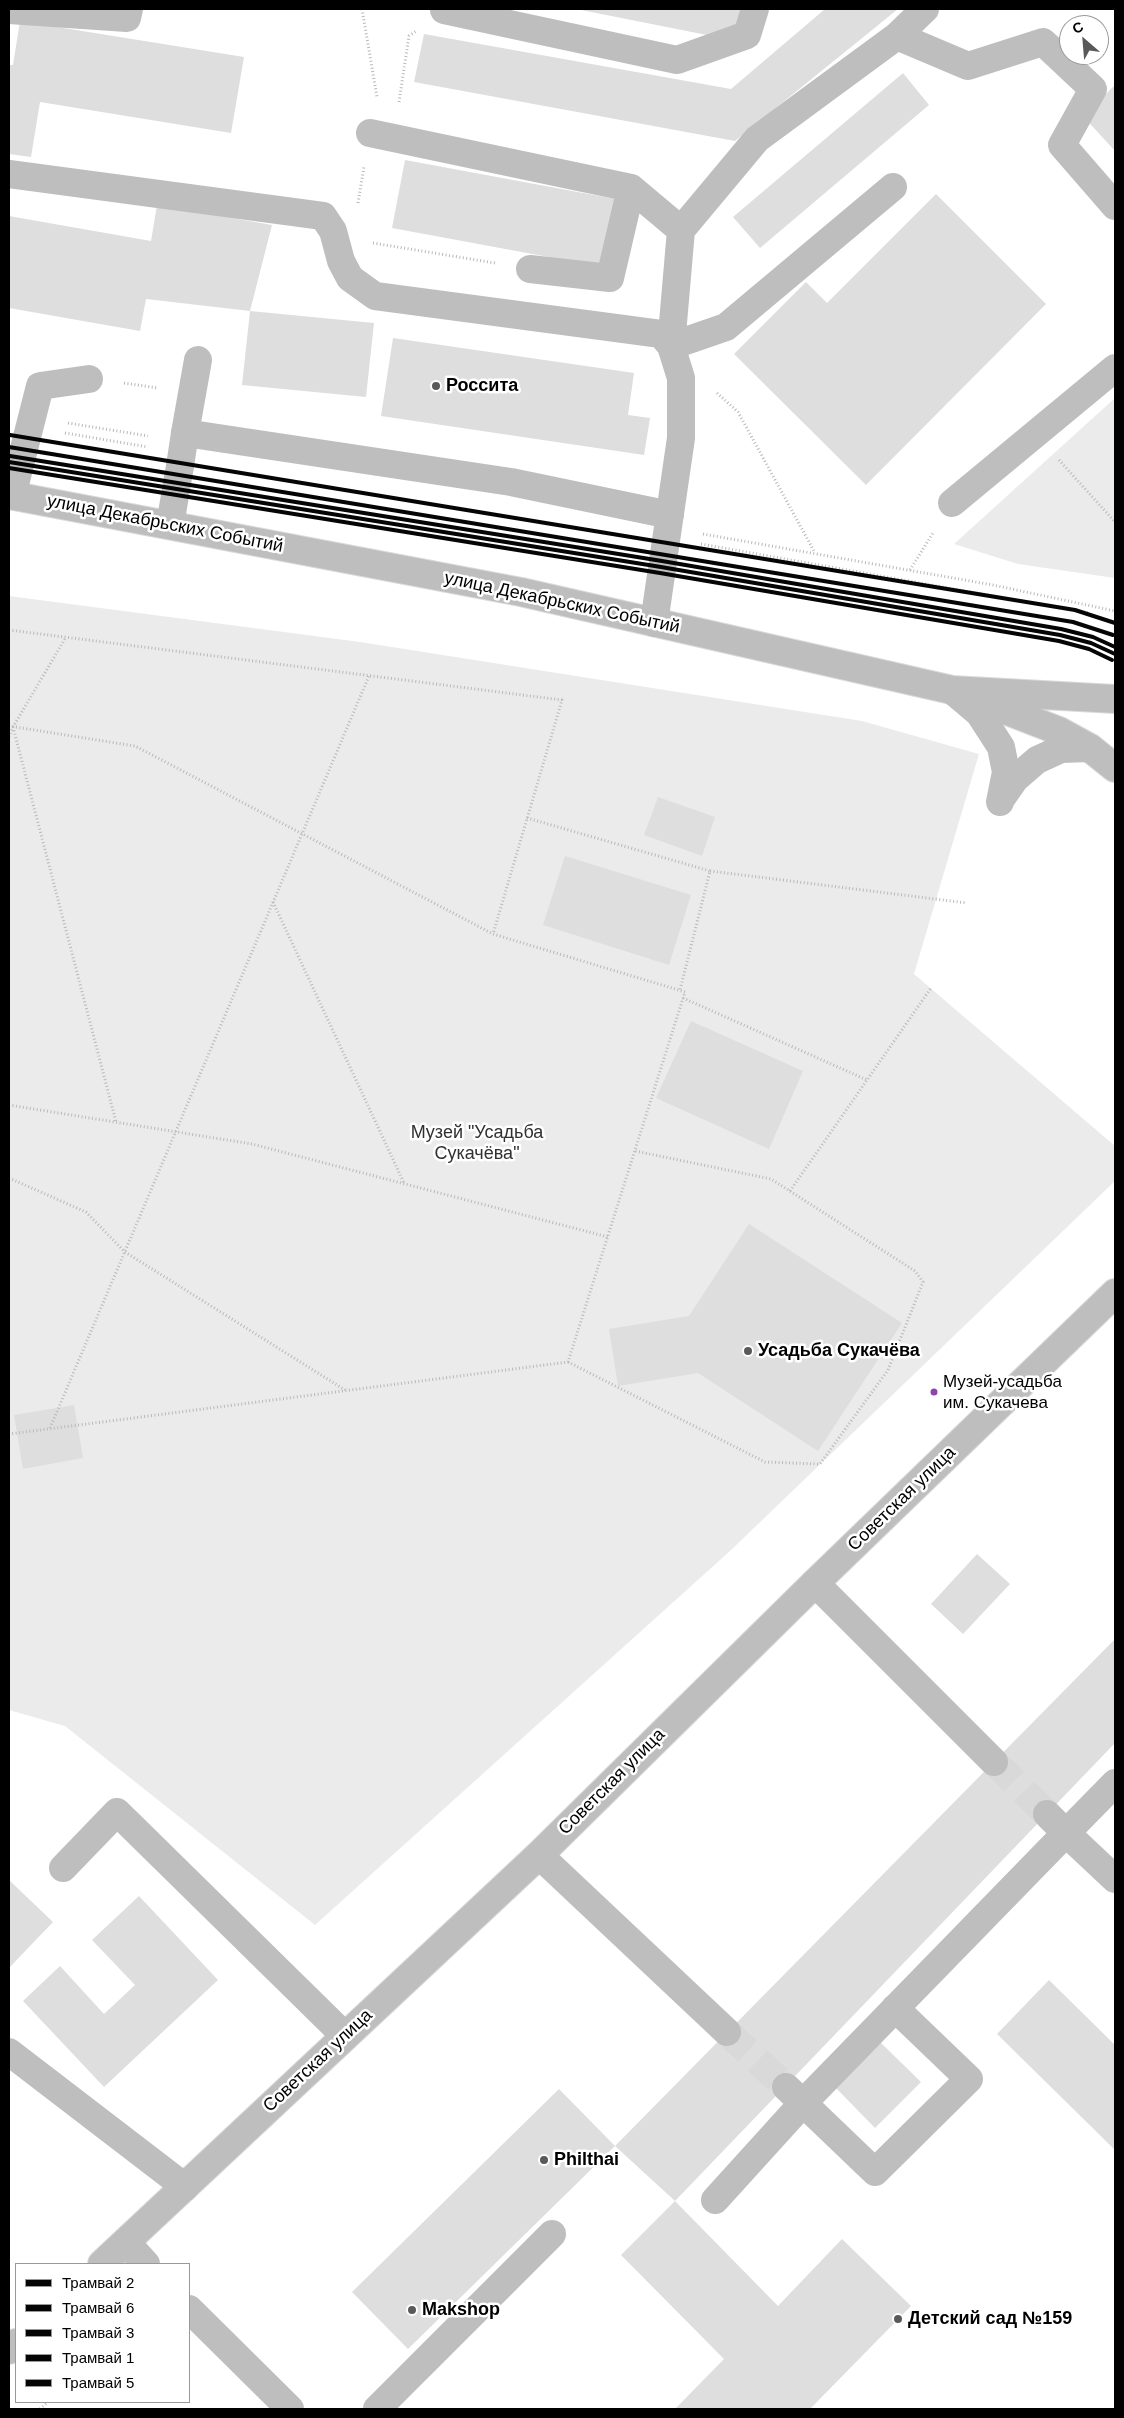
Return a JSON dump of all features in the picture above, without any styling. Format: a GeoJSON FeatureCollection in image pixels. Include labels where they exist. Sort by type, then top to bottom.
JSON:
{"type":"FeatureCollection","features":[{"type":"Feature","properties":{"kind":"main road"},"geometry":{"type":"LineString","coordinates":[[9,10],[128,18],[129,9]]}},
{"type":"Feature","properties":{"kind":"main road"},"geometry":{"type":"LineString","coordinates":[[444,10],[677,60],[747,35],[756,9]]}},
{"type":"Feature","properties":{"kind":"main road"},"geometry":{"type":"LineString","coordinates":[[654,622],[681,438],[681,378],[671,346],[681,230],[757,139],[897,36],[925,9]]}},
{"type":"Feature","properties":{"kind":"main road"},"geometry":{"type":"LineString","coordinates":[[897,36],[968,66],[1043,42],[1093,89],[1062,145],[1115,206]]}},
{"type":"Feature","properties":{"kind":"main road"},"geometry":{"type":"LineString","coordinates":[[382,135],[631,188],[681,230]]}},
{"type":"Feature","properties":{"kind":"main road"},"geometry":{"type":"LineString","coordinates":[[9,174],[323,216],[333,232],[342,261],[350,278],[375,296],[661,334],[671,346]]}},
{"type":"Feature","properties":{"kind":"main road"},"geometry":{"type":"LineString","coordinates":[[671,346],[726,327],[893,187]]}},
{"type":"Feature","properties":{"kind":"main road"},"geometry":{"type":"LineString","coordinates":[[530,268],[610,278],[631,188]]}},
{"type":"Feature","properties":{"kind":"main road"},"geometry":{"type":"LineString","coordinates":[[170,525],[198,360]]}},
{"type":"Feature","properties":{"kind":"main road"},"geometry":{"type":"LineString","coordinates":[[952,503],[1115,368]]}},
{"type":"Feature","properties":{"kind":"main road"},"geometry":{"type":"LineString","coordinates":[[11,496],[40,386],[89,379]]}},
{"type":"Feature","properties":{"kind":"main road"},"geometry":{"type":"LineString","coordinates":[[185,433],[511,482],[670,515]]}},
{"type":"Feature","properties":{"kind":"main road","name":"улица Декабрьских Событий"},"geometry":{"type":"LineString","coordinates":[[11,496],[521,592],[952,690],[1115,699]]}},
{"type":"Feature","properties":{"kind":"main road"},"geometry":{"type":"LineString","coordinates":[[952,690],[979,714],[1000,747],[1006,772],[1000,802],[1015,779],[1037,760],[1061,749],[1090,748]]}},
{"type":"Feature","properties":{"kind":"main road"},"geometry":{"type":"LineString","coordinates":[[952,690],[1045,725],[1090,748],[1115,768]]}},
{"type":"Feature","properties":{"kind":"main road","name":"Советская улица"},"geometry":{"type":"LineString","coordinates":[[103,2263],[539,1855],[815,1583],[1115,1292]]}},
{"type":"Feature","properties":{"kind":"main road"},"geometry":{"type":"LineString","coordinates":[[815,1583],[994,1762]]}},
{"type":"Feature","properties":{"kind":"main road"},"geometry":{"type":"LineString","coordinates":[[715,2200],[794,2095],[895,2008],[1115,1783]]}},
{"type":"Feature","properties":{"kind":"main road"},"geometry":{"type":"LineString","coordinates":[[64,1868],[117,1812],[345,2036]]}},
{"type":"Feature","properties":{"kind":"main road"},"geometry":{"type":"LineString","coordinates":[[1047,1814],[1115,1879]]}},
{"type":"Feature","properties":{"kind":"main road"},"geometry":{"type":"LineString","coordinates":[[539,1855],[727,2032]]}},
{"type":"Feature","properties":{"kind":"main road"},"geometry":{"type":"LineString","coordinates":[[794,2095],[875,2172],[969,2079],[895,2008]]}},
{"type":"Feature","properties":{"kind":"main road"},"geometry":{"type":"LineString","coordinates":[[9,2052],[185,2187]]}},
{"type":"Feature","properties":{"kind":"main road"},"geometry":{"type":"LineString","coordinates":[[377,2409],[552,2234]]}},
{"type":"Feature","properties":{"kind":"main road"},"geometry":{"type":"LineString","coordinates":[[126,2242],[145,2263]]}},
{"type":"Feature","properties":{"kind":"main road"},"geometry":{"type":"LineString","coordinates":[[190,2310],[290,2409]]}},
{"type":"Feature","properties":{"kind":"path"},"geometry":{"type":"LineString","coordinates":[[382,135],[409,36],[444,10]]}},
{"type":"Feature","properties":{"kind":"path"},"geometry":{"type":"LineString","coordinates":[[366,242],[530,268]]}},
{"type":"Feature","properties":{"kind":"path"},"geometry":{"type":"LineString","coordinates":[[89,379],[192,392]]}},
{"type":"Feature","properties":{"kind":"path"},"geometry":{"type":"LineString","coordinates":[[712,387],[738,412],[815,554]]}},
{"type":"Feature","properties":{"kind":"path"},"geometry":{"type":"LineString","coordinates":[[1035,434],[1115,522]]}},
{"type":"Feature","properties":{"kind":"path"},"geometry":{"type":"LineString","coordinates":[[910,570],[952,503]]}},
{"type":"Feature","properties":{"kind":"path"},"geometry":{"type":"LineString","coordinates":[[9,630],[562,700],[493,934]]}},
{"type":"Feature","properties":{"kind":"path"},"geometry":{"type":"LineString","coordinates":[[9,737],[11,727],[66,637]]}},
{"type":"Feature","properties":{"kind":"path"},"geometry":{"type":"LineString","coordinates":[[50,1428],[369,676]]}},
{"type":"Feature","properties":{"kind":"path"},"geometry":{"type":"LineString","coordinates":[[11,727],[135,746],[493,934],[685,992],[568,1362]]}},
{"type":"Feature","properties":{"kind":"path"},"geometry":{"type":"LineString","coordinates":[[11,727],[116,1122]]}},
{"type":"Feature","properties":{"kind":"path"},"geometry":{"type":"LineString","coordinates":[[527,818],[710,872],[967,902]]}},
{"type":"Feature","properties":{"kind":"path"},"geometry":{"type":"LineString","coordinates":[[680,990],[710,872]]}},
{"type":"Feature","properties":{"kind":"path"},"geometry":{"type":"LineString","coordinates":[[273,902],[404,1184]]}},
{"type":"Feature","properties":{"kind":"path"},"geometry":{"type":"LineString","coordinates":[[790,1191],[931,988]]}},
{"type":"Feature","properties":{"kind":"path"},"geometry":{"type":"LineString","coordinates":[[683,998],[867,1080]]}},
{"type":"Feature","properties":{"kind":"path"},"geometry":{"type":"LineString","coordinates":[[9,1105],[252,1144],[608,1237]]}},
{"type":"Feature","properties":{"kind":"path"},"geometry":{"type":"LineString","coordinates":[[9,1434],[568,1362],[765,1462],[820,1464],[888,1370],[923,1282],[915,1271],[771,1179],[635,1151]]}},
{"type":"Feature","properties":{"kind":"path"},"geometry":{"type":"LineString","coordinates":[[9,1178],[86,1212],[125,1252],[345,1390]]}},
{"type":"Feature","properties":{"kind":"green space"},"geometry":{"type":"Polygon","coordinates":[[[1115,398],[1115,578],[1018,564],[954,544],[1115,398]]]}},
{"type":"Feature","properties":{"kind":"green space","name":"Музей \"Усадьба Сукачёва\""},"geometry":{"type":"Polygon","coordinates":[[[9,596],[360,642],[862,721],[979,754],[914,974],[1115,1146],[1115,1181],[730,1551],[315,1925],[65,1726],[9,1710],[9,596]]]}},
{"type":"Feature","properties":{"kind":"building"},"geometry":{"type":"Polygon","coordinates":[[[576,9],[765,9],[732,40],[576,9]]]}},
{"type":"Feature","properties":{"kind":"building"},"geometry":{"type":"Polygon","coordinates":[[[825,9],[898,9],[735,141],[414,82],[424,34],[731,89],[825,9]]]}},
{"type":"Feature","properties":{"kind":"building"},"geometry":{"type":"Polygon","coordinates":[[[20,21],[244,57],[231,133],[40,102],[31,157],[9,154],[9,65],[13,65],[20,21]]]}},
{"type":"Feature","properties":{"kind":"building"},"geometry":{"type":"Polygon","coordinates":[[[903,73],[929,105],[760,248],[733,217],[903,73]]]}},
{"type":"Feature","properties":{"kind":"building"},"geometry":{"type":"Polygon","coordinates":[[[1115,85],[1115,151],[1083,116],[1115,85]]]}},
{"type":"Feature","properties":{"kind":"building"},"geometry":{"type":"Polygon","coordinates":[[[405,160],[621,200],[608,268],[392,228],[405,160]]]}},
{"type":"Feature","properties":{"kind":"building"},"geometry":{"type":"Polygon","coordinates":[[[936,194],[1046,304],[866,485],[734,354],[806,282],[827,303],[936,194]]]}},
{"type":"Feature","properties":{"kind":"building"},"geometry":{"type":"Polygon","coordinates":[[[157,205],[272,225],[250,311],[146,299],[140,331],[9,308],[9,216],[151,241],[157,205]]]}},
{"type":"Feature","properties":{"kind":"building"},"geometry":{"type":"Polygon","coordinates":[[[250,311],[374,323],[366,397],[242,385],[250,311]]]}},
{"type":"Feature","properties":{"kind":"building"},"geometry":{"type":"Polygon","coordinates":[[[393,338],[634,373],[628,415],[650,418],[644,455],[381,416],[393,338]]]}},
{"type":"Feature","properties":{"kind":"building"},"geometry":{"type":"Polygon","coordinates":[[[658,797],[715,817],[702,856],[644,835],[658,797]]]}},
{"type":"Feature","properties":{"kind":"building"},"geometry":{"type":"Polygon","coordinates":[[[565,856],[691,895],[669,965],[543,925],[565,856]]]}},
{"type":"Feature","properties":{"kind":"building"},"geometry":{"type":"Polygon","coordinates":[[[691,1021],[803,1071],[769,1149],[656,1098],[691,1021]]]}},
{"type":"Feature","properties":{"kind":"building","name":"Усадьба Сукачёва"},"geometry":{"type":"Polygon","coordinates":[[[749,1224],[902,1323],[818,1451],[698,1373],[618,1386],[609,1329],[689,1316],[749,1224]]]}},
{"type":"Feature","properties":{"kind":"building"},"geometry":{"type":"Polygon","coordinates":[[[74,1405],[83,1458],[23,1469],[14,1415],[74,1405]]]}},
{"type":"Feature","properties":{"kind":"building"},"geometry":{"type":"Polygon","coordinates":[[[977,1554],[1010,1584],[963,1634],[931,1604],[977,1554]]]}},
{"type":"Feature","properties":{"kind":"building"},"geometry":{"type":"Polygon","coordinates":[[[1115,1639],[1115,1743],[675,2201],[615,2146],[1115,1639]]]}},
{"type":"Feature","properties":{"kind":"building"},"geometry":{"type":"Polygon","coordinates":[[[9,1880],[53,1922],[9,1968],[9,1880]]]}},
{"type":"Feature","properties":{"kind":"building"},"geometry":{"type":"Polygon","coordinates":[[[139,1896],[218,1980],[104,2087],[23,2001],[60,1966],[104,2014],[135,1985],[92,1940],[139,1896]]]}},
{"type":"Feature","properties":{"kind":"building"},"geometry":{"type":"Polygon","coordinates":[[[1049,1980],[1115,2045],[1115,2150],[997,2034],[1049,1980]]]}},
{"type":"Feature","properties":{"kind":"building"},"geometry":{"type":"Polygon","coordinates":[[[880,2042],[921,2082],[875,2128],[836,2088],[880,2042]]]}},
{"type":"Feature","properties":{"kind":"building"},"geometry":{"type":"Polygon","coordinates":[[[559,2089],[615,2146],[408,2349],[352,2292],[559,2089]]]}},
{"type":"Feature","properties":{"kind":"building"},"geometry":{"type":"Polygon","coordinates":[[[675,2201],[778,2306],[842,2239],[911,2306],[810,2409],[675,2409],[724,2359],[621,2255],[675,2201]]]}},
{"type":"Feature","properties":{"kind":"tunnel"},"geometry":{"type":"LineString","coordinates":[[994,1762],[1047,1814]]}},
{"type":"Feature","properties":{"kind":"tunnel"},"geometry":{"type":"LineString","coordinates":[[727,2032],[786,2087]]}},
{"type":"Feature","properties":{"kind":"tram line","name":"5"},"geometry":{"type":"LineString","coordinates":[[10,435],[1075,610],[1115,623]]}},
{"type":"Feature","properties":{"kind":"tram line","name":"1"},"geometry":{"type":"LineString","coordinates":[[9,447],[1073,622],[1113,635]]}},
{"type":"Feature","properties":{"kind":"tram line","name":"3"},"geometry":{"type":"LineString","coordinates":[[10,456],[662,561],[1061,629],[1093,637],[1115,647]]}},
{"type":"Feature","properties":{"kind":"tram line","name":"2"},"geometry":{"type":"LineString","coordinates":[[9,462],[661,567],[1060,635],[1091,643],[1115,654]]}},
{"type":"Feature","properties":{"kind":"tram line","name":"6"},"geometry":{"type":"LineString","coordinates":[[9,468],[660,573],[1059,641],[1089,649],[1112,660]]}},
{"type":"Feature","properties":{"kind":"place","name":"Россита"},"geometry":{"type":"Point","coordinates":[436,386]}},
{"type":"Feature","properties":{"kind":"place","name":"Усадьба Сукачёва"},"geometry":{"type":"Point","coordinates":[748,1351]}},
{"type":"Feature","properties":{"kind":"place","name":"Музей-усадьба им. Сукачева"},"geometry":{"type":"Point","coordinates":[934,1392]}},
{"type":"Feature","properties":{"kind":"place","name":"Philthai"},"geometry":{"type":"Point","coordinates":[544,2160]}},
{"type":"Feature","properties":{"kind":"place","name":"Makshop"},"geometry":{"type":"Point","coordinates":[412,2310]}},
{"type":"Feature","properties":{"kind":"place","name":"Детский сад №159"},"geometry":{"type":"Point","coordinates":[898,2319]}}]}
